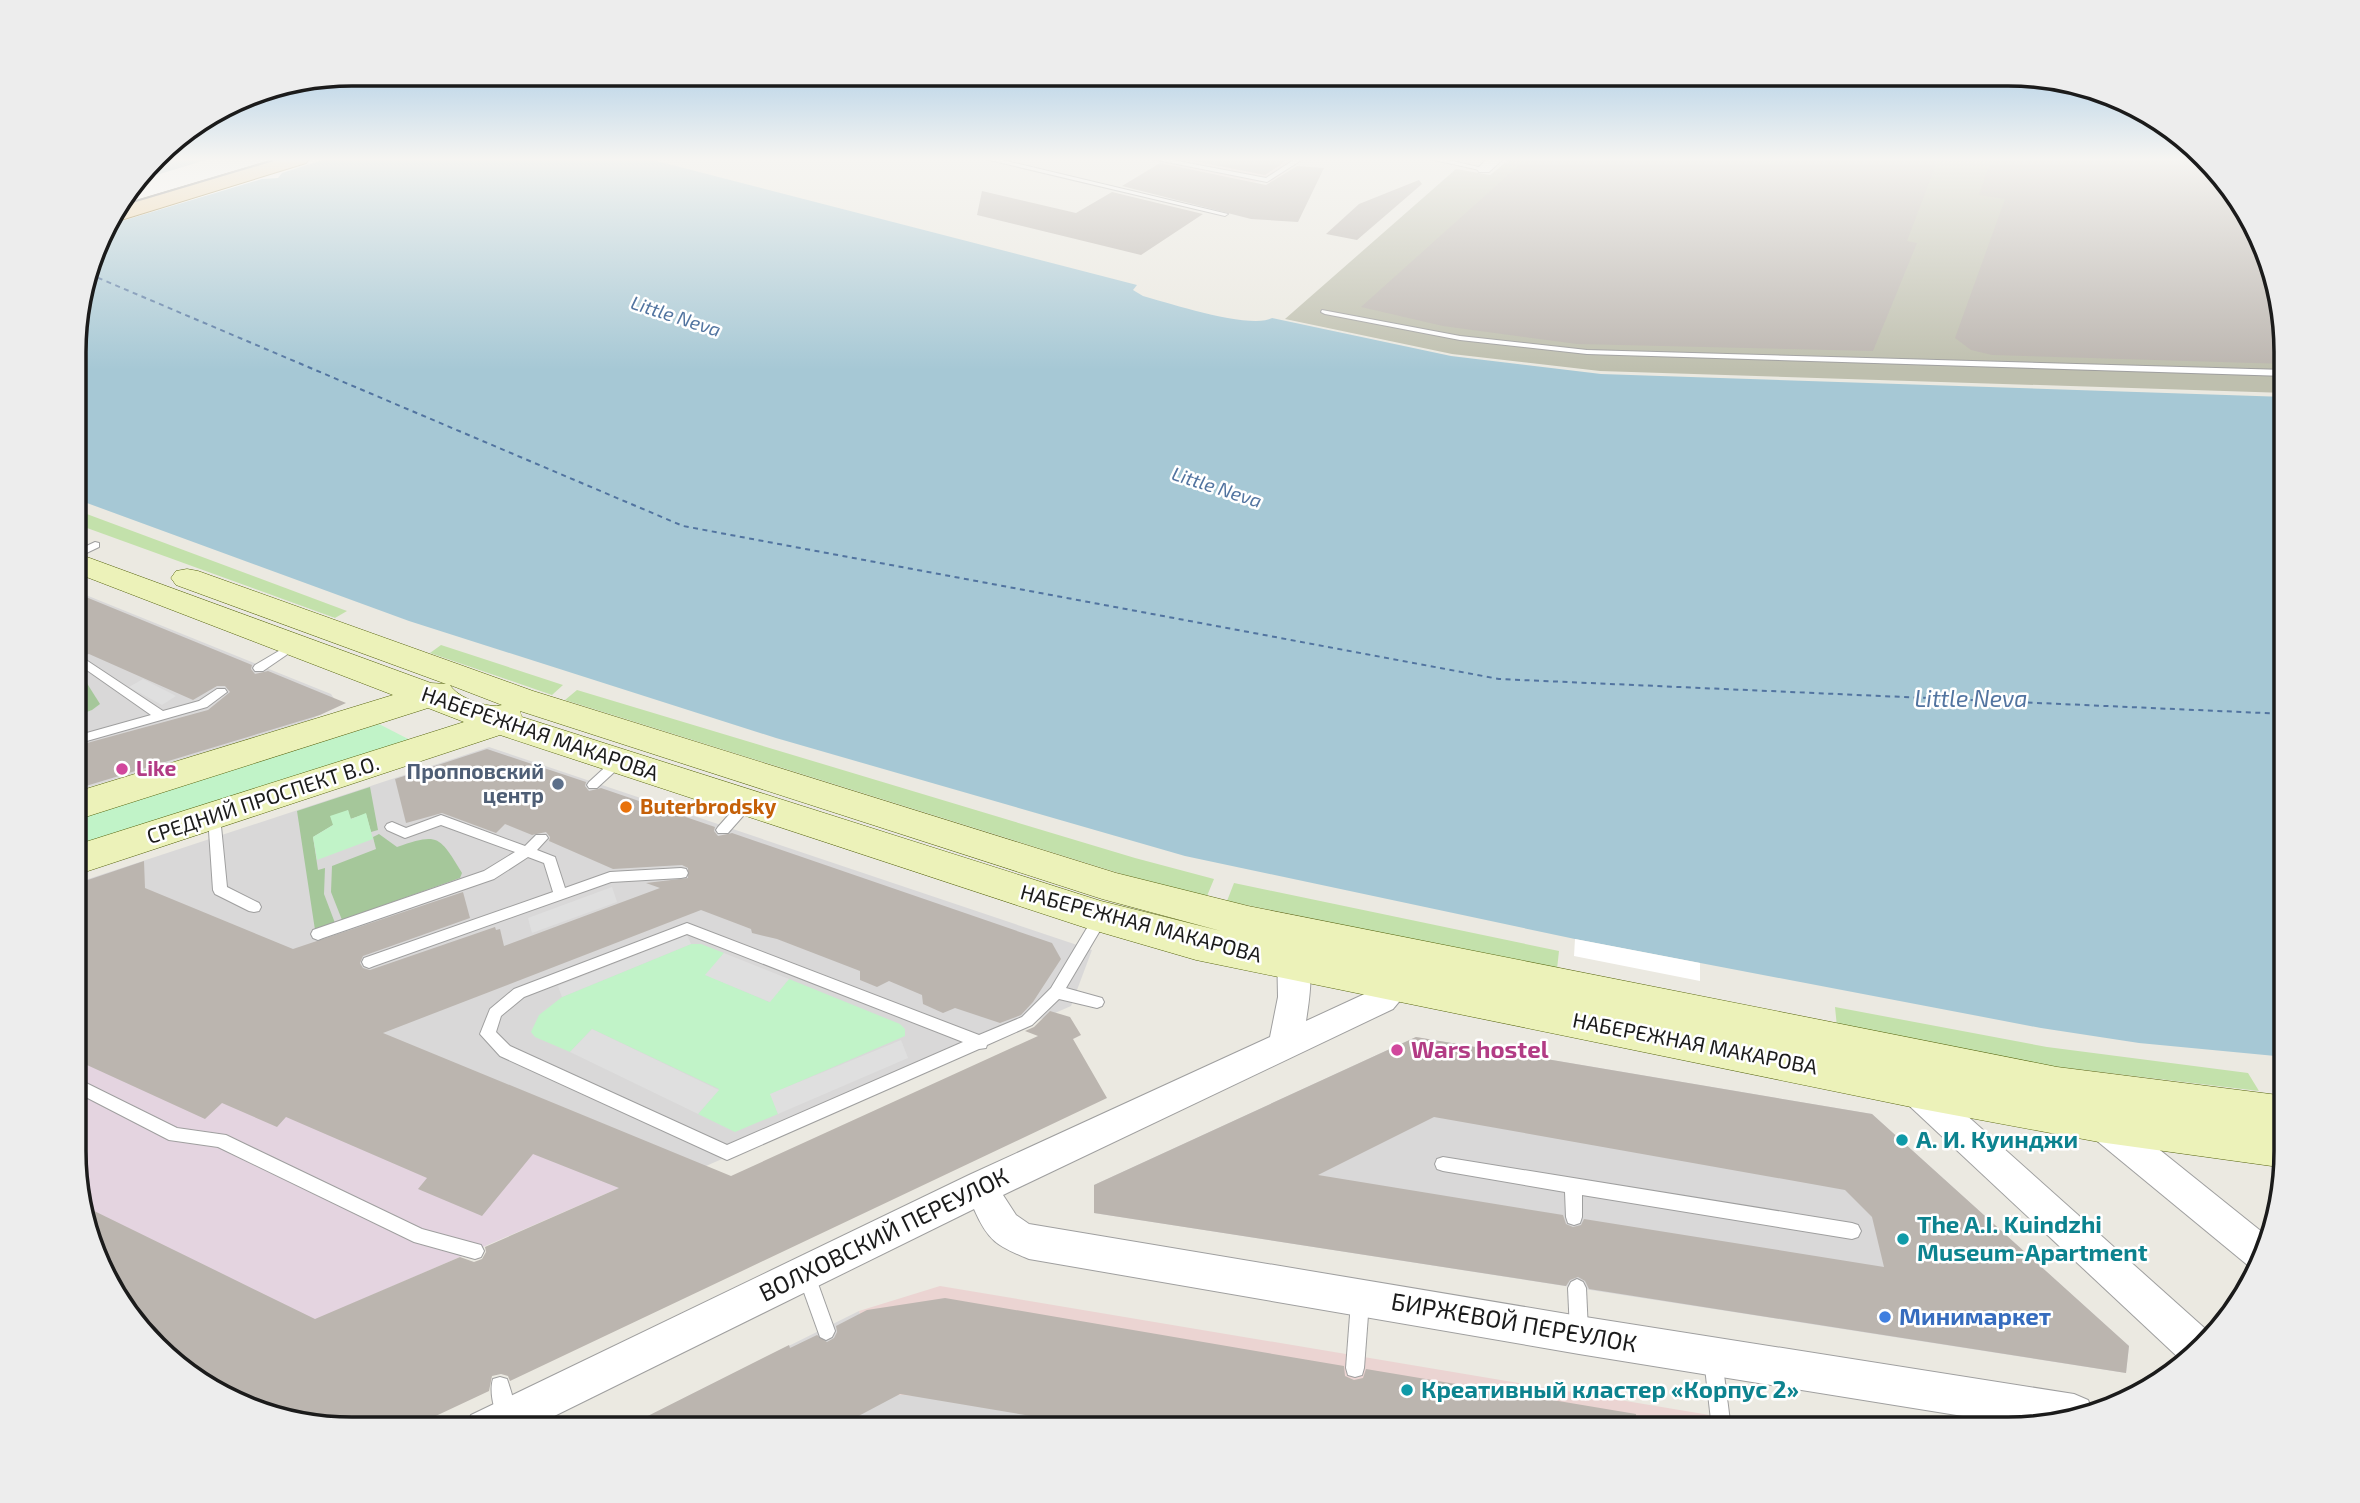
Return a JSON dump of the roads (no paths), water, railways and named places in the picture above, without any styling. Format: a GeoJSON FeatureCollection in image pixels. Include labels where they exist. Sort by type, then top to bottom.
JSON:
{"type":"FeatureCollection","features":[{"type":"Feature","properties":{"kind":"main road","name":"НАБЕРЕЖНАЯ МАКАРОВА"},"geometry":{"type":"LineString","coordinates":[[86,552],[294,645],[428,695],[510,711],[1116,888],[1396,985],[1908,1072],[2057,1087],[2274,1115]]}},
{"type":"Feature","properties":{"kind":"main road","name":"НАБЕРЕЖНАЯ МАКАРОВА"},"geometry":{"type":"LineString","coordinates":[[86,552],[475,683],[510,711],[606,773],[734,817],[1196,943],[1292,947],[1908,1072],[2098,1121],[2274,1144]]}},
{"type":"Feature","properties":{"kind":"main road"},"geometry":{"type":"LineString","coordinates":[[428,695],[475,683]]}},
{"type":"Feature","properties":{"kind":"main road","name":"СРЕДНИЙ ПРОСПЕКТ В.О."},"geometry":{"type":"LineString","coordinates":[[86,857],[214,816],[510,711]]}},
{"type":"Feature","properties":{"kind":"street"},"geometry":{"type":"LineString","coordinates":[[86,803],[428,695]]}},
{"type":"Feature","properties":{"kind":"street"},"geometry":{"type":"LineString","coordinates":[[1285,1046],[1294,997],[1292,947]]}},
{"type":"Feature","properties":{"kind":"street","name":"ВОЛХОВСКИЙ ПЕРЕУЛОК"},"geometry":{"type":"LineString","coordinates":[[498,1411],[805,1273],[1382,1000],[1396,985]]}},
{"type":"Feature","properties":{"kind":"street"},"geometry":{"type":"LineString","coordinates":[[1908,1072],[2192,1343]]}},
{"type":"Feature","properties":{"kind":"street"},"geometry":{"type":"LineString","coordinates":[[2057,1087],[2255,1250]]}},
{"type":"Feature","properties":{"kind":"street","name":"БИРЖЕВОЙ ПЕРЕУЛОК"},"geometry":{"type":"LineString","coordinates":[[982,1187],[998,1224],[1012,1236],[1030,1241],[1579,1335],[2061,1412]]}},
{"type":"Feature","properties":{"kind":"lane"},"geometry":{"type":"LineString","coordinates":[[1325,312],[1460,338],[1587,352],[2274,373]]}},
{"type":"Feature","properties":{"kind":"lane"},"geometry":{"type":"LineString","coordinates":[[259,668],[294,645]]}},
{"type":"Feature","properties":{"kind":"lane"},"geometry":{"type":"LineString","coordinates":[[86,664],[161,716]]}},
{"type":"Feature","properties":{"kind":"lane"},"geometry":{"type":"LineString","coordinates":[[86,737],[203,704],[221,692]]}},
{"type":"Feature","properties":{"kind":"lane"},"geometry":{"type":"LineString","coordinates":[[214,816],[220,890],[254,907]]}},
{"type":"Feature","properties":{"kind":"lane"},"geometry":{"type":"LineString","coordinates":[[393,827],[405,833],[441,820],[528,851],[550,860],[560,894]]}},
{"type":"Feature","properties":{"kind":"lane"},"geometry":{"type":"LineString","coordinates":[[318,934],[488,875],[528,851],[541,838]]}},
{"type":"Feature","properties":{"kind":"lane"},"geometry":{"type":"LineString","coordinates":[[369,962],[610,877],[681,873]]}},
{"type":"Feature","properties":{"kind":"lane"},"geometry":{"type":"LineString","coordinates":[[981,1043],[687,928],[519,993],[495,1013],[488,1034],[505,1051],[727,1153],[981,1043],[1027,1021],[1056,992],[1101,917]]}},
{"type":"Feature","properties":{"kind":"lane"},"geometry":{"type":"LineString","coordinates":[[1056,992],[1097,1002]]}},
{"type":"Feature","properties":{"kind":"lane"},"geometry":{"type":"LineString","coordinates":[[86,1090],[175,1135],[220,1140],[420,1236],[475,1251]]}},
{"type":"Feature","properties":{"kind":"lane"},"geometry":{"type":"LineString","coordinates":[[1443,1164],[1852,1231]]}},
{"type":"Feature","properties":{"kind":"lane"},"geometry":{"type":"LineString","coordinates":[[1573,1186],[1574,1217]]}},
{"type":"Feature","properties":{"kind":"lane"},"geometry":{"type":"LineString","coordinates":[[805,1273],[825,1331]]}},
{"type":"Feature","properties":{"kind":"lane"},"geometry":{"type":"LineString","coordinates":[[1577,1288],[1579,1335]]}},
{"type":"Feature","properties":{"kind":"lane"},"geometry":{"type":"LineString","coordinates":[[1355,1368],[1360,1297]]}},
{"type":"Feature","properties":{"kind":"lane"},"geometry":{"type":"LineString","coordinates":[[1712,1356],[1720,1417]]}},
{"type":"Feature","properties":{"kind":"water","name":"Little Neva"},"geometry":{"type":"Polygon","coordinates":[[[116,229],[921,229],[1137,285],[1133,290],[1143,296],[1209,314],[1247,321],[1272,318],[1451,356],[1601,374],[2274,397],[2274,1056],[2139,1043],[2041,1028],[1575,939],[1185,856],[776,738],[409,621],[86,503],[86,335],[95,283],[116,229]]]}},
{"type":"Feature","properties":{"kind":"place","name":"Like"},"geometry":{"type":"Point","coordinates":[122,769]}},
{"type":"Feature","properties":{"kind":"place","name":"Пропповский центр"},"geometry":{"type":"Point","coordinates":[558,784]}},
{"type":"Feature","properties":{"kind":"place","name":"Buterbrodsky"},"geometry":{"type":"Point","coordinates":[626,807]}},
{"type":"Feature","properties":{"kind":"place","name":"Wars hostel"},"geometry":{"type":"Point","coordinates":[1397,1050]}},
{"type":"Feature","properties":{"kind":"place","name":"А. И. Куинджи"},"geometry":{"type":"Point","coordinates":[1902,1140]}},
{"type":"Feature","properties":{"kind":"place","name":"The A.I. Kuindzhi Museum-Apartment"},"geometry":{"type":"Point","coordinates":[1903,1239]}},
{"type":"Feature","properties":{"kind":"place","name":"Минимаркет"},"geometry":{"type":"Point","coordinates":[1885,1317]}},
{"type":"Feature","properties":{"kind":"place","name":"Креативный кластер «Корпус 2»"},"geometry":{"type":"Point","coordinates":[1407,1390]}}]}
